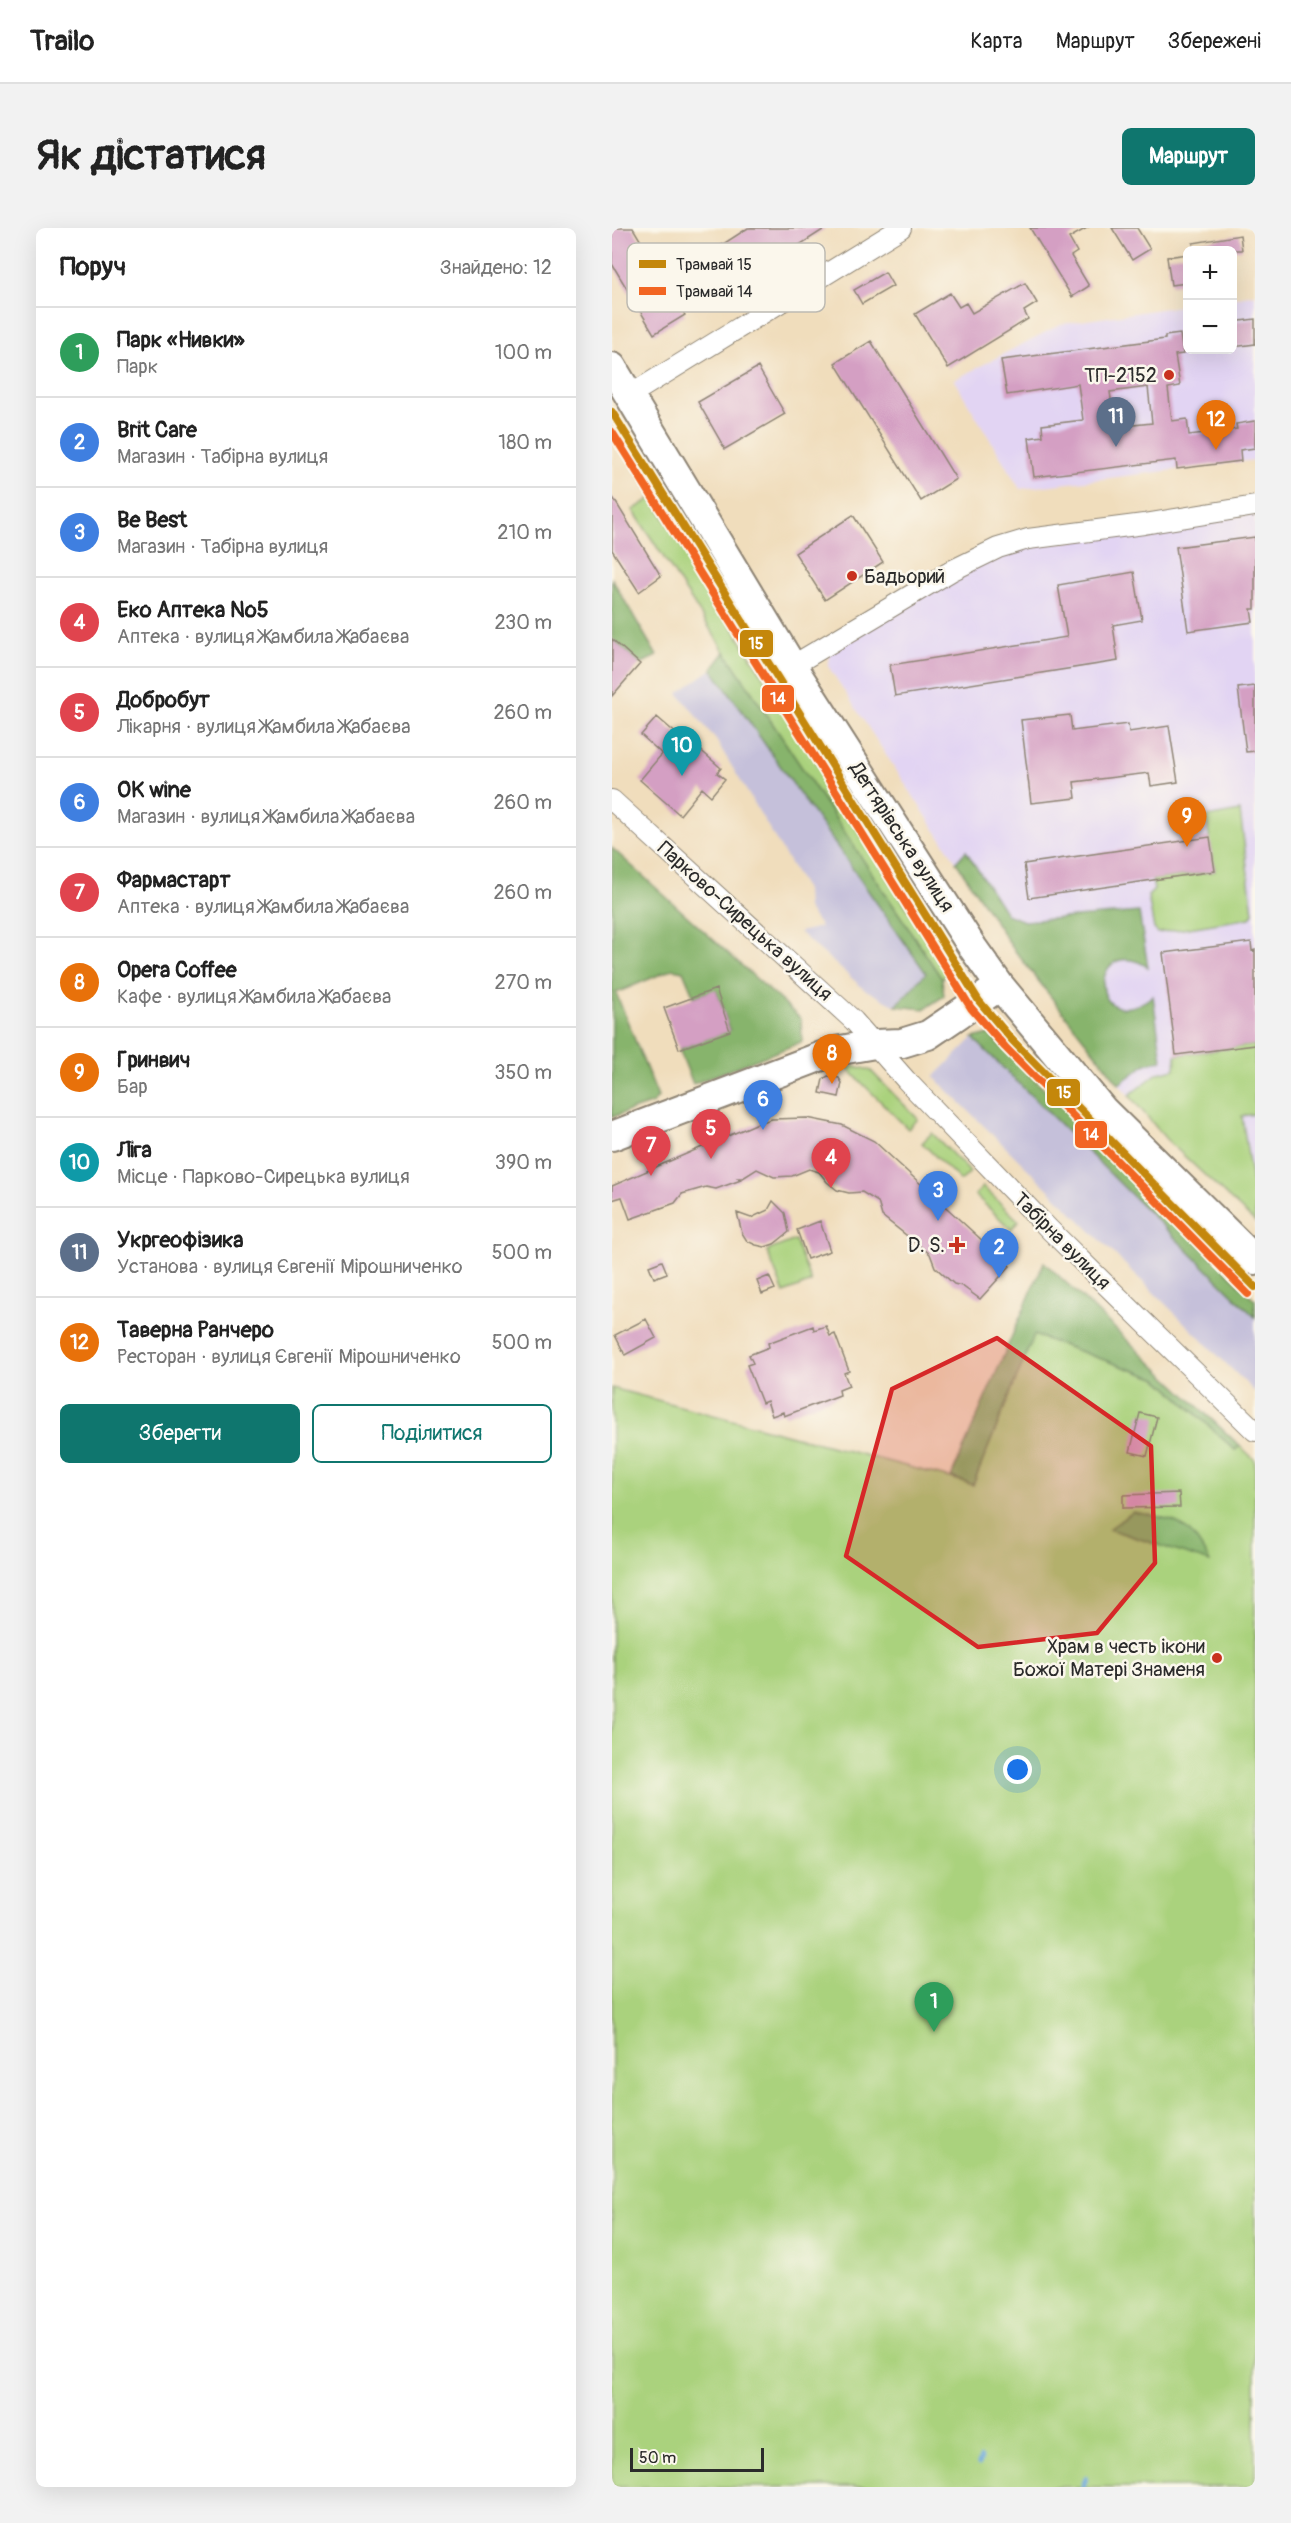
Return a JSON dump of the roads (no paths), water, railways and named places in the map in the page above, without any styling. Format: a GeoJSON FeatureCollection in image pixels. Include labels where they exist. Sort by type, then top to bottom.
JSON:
{"type":"FeatureCollection","features":[{"type":"Feature","properties":{"kind":"main road","name":"Дегтярівська вулиця"},"geometry":{"type":"LineString","coordinates":[[612,367],[792,666],[973,948],[1000,986],[1102,1110],[1255,1260]]}},
{"type":"Feature","properties":{"kind":"main road"},"geometry":{"type":"LineString","coordinates":[[612,1136],[835,1051],[875,1044],[902,1043],[928,1035],[1000,986]]}},
{"type":"Feature","properties":{"kind":"street"},"geometry":{"type":"LineString","coordinates":[[825,275],[902,228]]}},
{"type":"Feature","properties":{"kind":"street"},"geometry":{"type":"LineString","coordinates":[[630,395],[765,312]]}},
{"type":"Feature","properties":{"kind":"street"},"geometry":{"type":"LineString","coordinates":[[792,666],[953,570],[998,548],[1028,539],[1255,506]]}},
{"type":"Feature","properties":{"kind":"street","name":"Парково-Сирецька вулиця"},"geometry":{"type":"LineString","coordinates":[[612,800],[854,1021],[875,1044]]}},
{"type":"Feature","properties":{"kind":"street","name":"Табірна вулиця"},"geometry":{"type":"LineString","coordinates":[[875,1044],[906,1080],[1049,1229],[1255,1431]]}},
{"type":"Feature","properties":{"kind":"waterway"},"geometry":{"type":"LineString","coordinates":[[979,2464],[981,2458]]}},
{"type":"Feature","properties":{"kind":"waterway"},"geometry":{"type":"LineString","coordinates":[[1083,2486],[1086,2478]]}},
{"type":"Feature","properties":{"kind":"tram line","name":"15"},"geometry":{"type":"LineString","coordinates":[[612,412],[979,1001],[1012,1040],[1255,1287]]}},
{"type":"Feature","properties":{"kind":"tram line","name":"14"},"geometry":{"type":"LineString","coordinates":[[612,432],[971,1008],[1005,1047],[1248,1294]]}},
{"type":"Feature","properties":{"kind":"place","name":"ТП-2152"},"geometry":{"type":"Point","coordinates":[1169,375]}},
{"type":"Feature","properties":{"kind":"place","name":"Укргеофізика"},"geometry":{"type":"Point","coordinates":[1116,447]}},
{"type":"Feature","properties":{"kind":"place","name":"Таверна Ранчеро"},"geometry":{"type":"Point","coordinates":[1216,450]}},
{"type":"Feature","properties":{"kind":"place","name":"Бадьорий"},"geometry":{"type":"Point","coordinates":[852,576]}},
{"type":"Feature","properties":{"kind":"place","name":"Ліга"},"geometry":{"type":"Point","coordinates":[682,776]}},
{"type":"Feature","properties":{"kind":"place","name":"Гринвич"},"geometry":{"type":"Point","coordinates":[1187,847]}},
{"type":"Feature","properties":{"kind":"place","name":"Opera Coffee"},"geometry":{"type":"Point","coordinates":[832,1084]}},
{"type":"Feature","properties":{"kind":"place","name":"OK wine"},"geometry":{"type":"Point","coordinates":[763,1130]}},
{"type":"Feature","properties":{"kind":"place","name":"Добробут"},"geometry":{"type":"Point","coordinates":[711,1159]}},
{"type":"Feature","properties":{"kind":"place","name":"Фармастарт"},"geometry":{"type":"Point","coordinates":[651,1176]}},
{"type":"Feature","properties":{"kind":"place","name":"Еко Аптека №5"},"geometry":{"type":"Point","coordinates":[831,1188]}},
{"type":"Feature","properties":{"kind":"place","name":"Be Best"},"geometry":{"type":"Point","coordinates":[938,1221]}},
{"type":"Feature","properties":{"kind":"place","name":"D. S."},"geometry":{"type":"Point","coordinates":[957,1245]}},
{"type":"Feature","properties":{"kind":"place","name":"Brit Care"},"geometry":{"type":"Point","coordinates":[999,1278]}},
{"type":"Feature","properties":{"kind":"place","name":"Храм в честь ікони Божої Матері Знаменя"},"geometry":{"type":"Point","coordinates":[1217,1658]}},
{"type":"Feature","properties":{"kind":"place","name":"Парк «Нивки»"},"geometry":{"type":"Point","coordinates":[934,2032]}}]}
